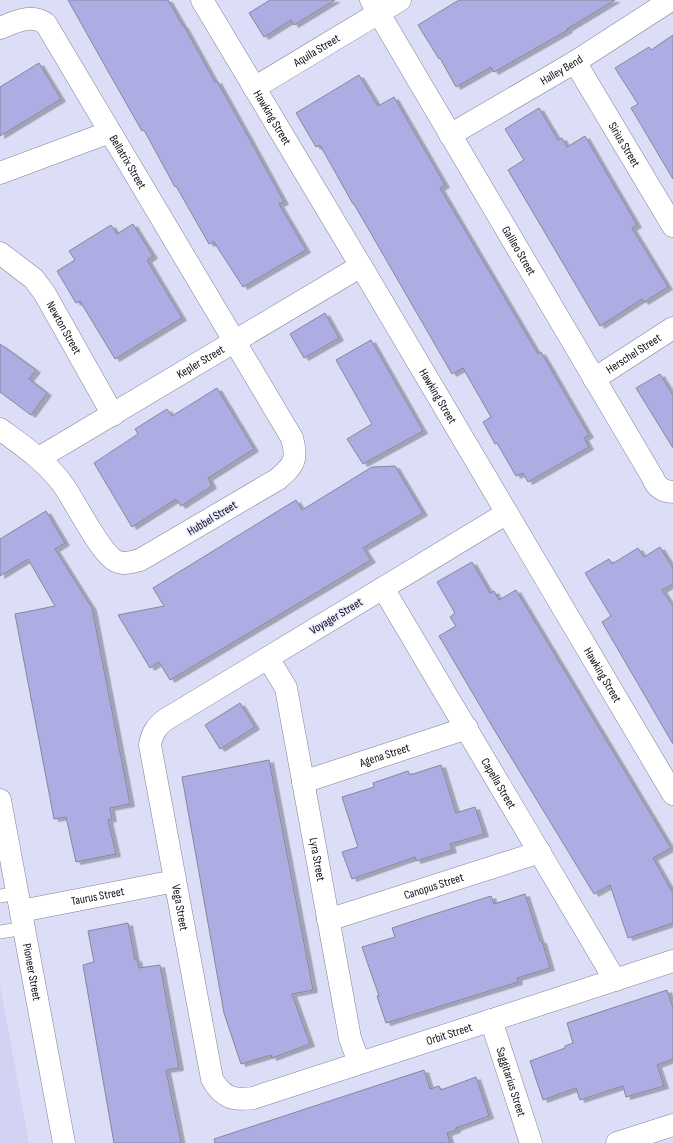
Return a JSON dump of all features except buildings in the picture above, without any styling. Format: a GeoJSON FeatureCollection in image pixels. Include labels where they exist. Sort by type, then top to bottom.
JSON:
{"type":"FeatureCollection","features":[{"type":"Feature","properties":{"kind":"street","name":"Hawking Street"},"geometry":{"type":"LineString","coordinates":[[202,0],[362,266],[673,794]]}},
{"type":"Feature","properties":{"kind":"street","name":"Aquila Street"},"geometry":{"type":"LineString","coordinates":[[254,88],[375,7],[400,0]]}},
{"type":"Feature","properties":{"kind":"street","name":"Halley Bend"},"geometry":{"type":"LineString","coordinates":[[450,135],[575,62],[671,0]]}},
{"type":"Feature","properties":{"kind":"street","name":"Galileo Street"},"geometry":{"type":"LineString","coordinates":[[375,7],[653,478],[655,484],[664,491],[673,492]]}},
{"type":"Feature","properties":{"kind":"street","name":"Bellatrix Street"},"geometry":{"type":"LineString","coordinates":[[0,28],[23,19],[40,20],[46,24],[234,342]]}},
{"type":"Feature","properties":{"kind":"street","name":"Sirius Street"},"geometry":{"type":"LineString","coordinates":[[575,62],[673,226]]}},
{"type":"Feature","properties":{"kind":"street"},"geometry":{"type":"LineString","coordinates":[[0,173],[110,132]]}},
{"type":"Feature","properties":{"kind":"street","name":"Newton Street"},"geometry":{"type":"LineString","coordinates":[[0,253],[34,279],[45,294],[113,415]]}},
{"type":"Feature","properties":{"kind":"street","name":"Kepler Street"},"geometry":{"type":"LineString","coordinates":[[39,458],[362,266]]}},
{"type":"Feature","properties":{"kind":"street","name":"Herschel Street"},"geometry":{"type":"LineString","coordinates":[[594,379],[673,328]]}},
{"type":"Feature","properties":{"kind":"street","name":"Hubbel Street"},"geometry":{"type":"LineString","coordinates":[[0,429],[39,458],[64,486],[104,551],[116,561],[127,563],[140,560],[278,479],[294,463],[295,448],[292,438],[234,342]]}},
{"type":"Feature","properties":{"kind":"street","name":"Voyager Street"},"geometry":{"type":"LineString","coordinates":[[165,720],[507,513]]}},
{"type":"Feature","properties":{"kind":"street","name":"Capella Street"},"geometry":{"type":"LineString","coordinates":[[383,588],[615,980]]}},
{"type":"Feature","properties":{"kind":"street","name":"Lyra Street"},"geometry":{"type":"LineString","coordinates":[[268,658],[286,688],[350,1038],[359,1063]]}},
{"type":"Feature","properties":{"kind":"street","name":"Vega Street"},"geometry":{"type":"LineString","coordinates":[[165,720],[157,726],[152,734],[150,745],[212,1079],[217,1088],[226,1095]]}},
{"type":"Feature","properties":{"kind":"street","name":"Agena Street"},"geometry":{"type":"LineString","coordinates":[[303,782],[467,728]]}},
{"type":"Feature","properties":{"kind":"street","name":"Pioneer Street"},"geometry":{"type":"LineString","coordinates":[[0,800],[15,907],[64,1143]]}},
{"type":"Feature","properties":{"kind":"street","name":"Canopus Street"},"geometry":{"type":"LineString","coordinates":[[328,920],[540,852]]}},
{"type":"Feature","properties":{"kind":"street","name":"Taurus Street"},"geometry":{"type":"LineString","coordinates":[[15,907],[175,881]]}},
{"type":"Feature","properties":{"kind":"street","name":"Orbit Street"},"geometry":{"type":"LineString","coordinates":[[226,1095],[234,1099],[244,1100],[253,1098],[673,960]]}},
{"type":"Feature","properties":{"kind":"street","name":"Saggitarius Street"},"geometry":{"type":"LineString","coordinates":[[491,1020],[531,1143]]}},
{"type":"Feature","properties":{"kind":"street"},"geometry":{"type":"LineString","coordinates":[[617,1143],[673,1125]]}},
{"type":"Feature","properties":{"kind":"lane"},"geometry":{"type":"LineString","coordinates":[[0,932],[15,907]]}},
{"type":"Feature","properties":{"kind":"shaded area"},"geometry":{"type":"Polygon","coordinates":[[[0,985],[29,1143],[0,1143],[0,985]]]}}]}
